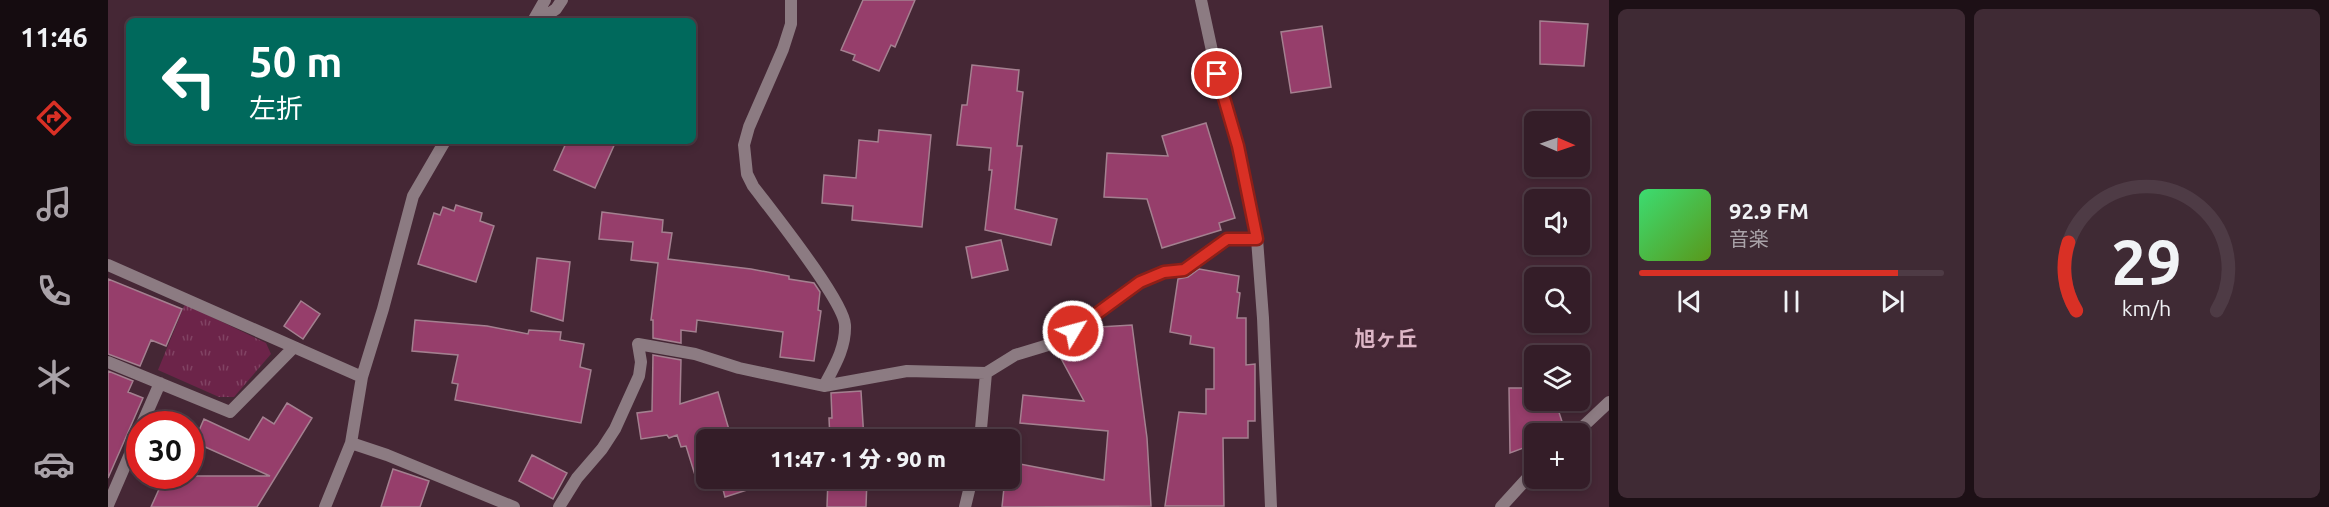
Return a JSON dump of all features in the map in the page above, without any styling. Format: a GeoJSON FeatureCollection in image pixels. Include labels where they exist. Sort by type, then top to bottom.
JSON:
{"type":"FeatureCollection","features":[{"type":"Feature","properties":{"kind":"street"},"geometry":{"type":"LineString","coordinates":[[534,18],[545,0]]}},
{"type":"Feature","properties":{"kind":"street"},"geometry":{"type":"LineString","coordinates":[[542,18],[556,9],[562,0]]}},
{"type":"Feature","properties":{"kind":"street"},"geometry":{"type":"LineString","coordinates":[[791,0],[791,24],[783,49],[749,127],[743,155],[747,174],[753,186],[840,308],[845,323],[841,354],[824,386]]}},
{"type":"Feature","properties":{"kind":"street"},"geometry":{"type":"LineString","coordinates":[[1201,0],[1217,74],[1238,146],[1257,239],[1271,507]]}},
{"type":"Feature","properties":{"kind":"street"},"geometry":{"type":"LineString","coordinates":[[324,507],[351,443],[362,377],[413,196],[443,144]]}},
{"type":"Feature","properties":{"kind":"street"},"geometry":{"type":"LineString","coordinates":[[559,507],[577,478],[615,429],[639,376],[641,362],[638,344],[695,354],[739,368],[824,386],[907,371],[986,373],[1015,355],[1058,342],[1140,282],[1164,272],[1184,270],[1227,239],[1257,239]]}},
{"type":"Feature","properties":{"kind":"street"},"geometry":{"type":"LineString","coordinates":[[108,265],[362,377]]}},
{"type":"Feature","properties":{"kind":"street"},"geometry":{"type":"LineString","coordinates":[[108,362],[230,412],[294,347]]}},
{"type":"Feature","properties":{"kind":"street"},"geometry":{"type":"LineString","coordinates":[[981,429],[986,373]]}},
{"type":"Feature","properties":{"kind":"street"},"geometry":{"type":"LineString","coordinates":[[148,411],[160,383]]}},
{"type":"Feature","properties":{"kind":"street"},"geometry":{"type":"LineString","coordinates":[[1587,423],[1609,402]]}},
{"type":"Feature","properties":{"kind":"street"},"geometry":{"type":"LineString","coordinates":[[351,443],[387,455],[514,507]]}},
{"type":"Feature","properties":{"kind":"street"},"geometry":{"type":"LineString","coordinates":[[108,505],[126,464]]}},
{"type":"Feature","properties":{"kind":"street"},"geometry":{"type":"LineString","coordinates":[[1501,507],[1524,482]]}},
{"type":"Feature","properties":{"kind":"street"},"geometry":{"type":"LineString","coordinates":[[965,507],[969,489]]}},
{"type":"Feature","properties":{"kind":"green space"},"geometry":{"type":"Polygon","coordinates":[[[185,304],[266,343],[271,354],[234,397],[219,397],[158,370],[185,304]]]}},
{"type":"Feature","properties":{"kind":"building"},"geometry":{"type":"Polygon","coordinates":[[[863,0],[915,0],[895,47],[891,45],[879,71],[853,60],[855,55],[841,50],[863,0]]]}},
{"type":"Feature","properties":{"kind":"building"},"geometry":{"type":"Polygon","coordinates":[[[1540,21],[1588,24],[1584,66],[1540,64],[1540,21]]]}},
{"type":"Feature","properties":{"kind":"building"},"geometry":{"type":"Polygon","coordinates":[[[1322,26],[1331,87],[1291,93],[1281,32],[1322,26]]]}},
{"type":"Feature","properties":{"kind":"building"},"geometry":{"type":"Polygon","coordinates":[[[972,65],[1019,70],[1017,91],[1023,92],[1017,146],[1022,146],[1015,209],[1057,219],[1051,245],[985,230],[992,170],[989,170],[991,148],[957,145],[962,105],[967,105],[972,65]]]}},
{"type":"Feature","properties":{"kind":"building"},"geometry":{"type":"Polygon","coordinates":[[[1206,123],[1235,218],[1219,223],[1221,230],[1162,248],[1147,199],[1104,197],[1107,153],[1168,156],[1162,136],[1206,123]]]}},
{"type":"Feature","properties":{"kind":"building"},"geometry":{"type":"Polygon","coordinates":[[[879,130],[931,135],[922,227],[852,220],[853,206],[822,203],[824,175],[856,178],[859,140],[878,142],[879,130]]]}},
{"type":"Feature","properties":{"kind":"building"},"geometry":{"type":"Polygon","coordinates":[[[566,144],[615,144],[595,188],[554,170],[566,144]]]}},
{"type":"Feature","properties":{"kind":"building"},"geometry":{"type":"Polygon","coordinates":[[[456,205],[482,213],[480,221],[494,226],[476,282],[418,264],[434,213],[440,215],[443,207],[454,211],[456,205]]]}},
{"type":"Feature","properties":{"kind":"building"},"geometry":{"type":"Polygon","coordinates":[[[602,212],[663,220],[662,232],[672,233],[668,259],[751,269],[814,283],[820,292],[818,310],[821,311],[814,361],[780,357],[783,332],[697,320],[696,332],[681,330],[681,343],[653,338],[653,320],[651,320],[658,263],[631,260],[633,242],[599,239],[602,212]]]}},
{"type":"Feature","properties":{"kind":"building"},"geometry":{"type":"Polygon","coordinates":[[[1001,240],[1008,270],[972,278],[966,247],[1001,240]]]}},
{"type":"Feature","properties":{"kind":"building"},"geometry":{"type":"Polygon","coordinates":[[[537,258],[570,262],[563,321],[531,311],[537,258]]]}},
{"type":"Feature","properties":{"kind":"building"},"geometry":{"type":"Polygon","coordinates":[[[1199,269],[1239,276],[1237,292],[1240,293],[1237,318],[1246,318],[1246,365],[1255,364],[1255,421],[1248,421],[1248,438],[1223,438],[1224,506],[1165,506],[1179,412],[1206,414],[1206,389],[1214,389],[1214,348],[1190,344],[1191,336],[1170,332],[1178,279],[1188,277],[1199,269]]]}},
{"type":"Feature","properties":{"kind":"building"},"geometry":{"type":"Polygon","coordinates":[[[108,279],[182,309],[166,346],[151,340],[140,366],[108,354],[108,279]]]}},
{"type":"Feature","properties":{"kind":"building"},"geometry":{"type":"Polygon","coordinates":[[[301,301],[320,314],[303,339],[284,326],[301,301]]]}},
{"type":"Feature","properties":{"kind":"building"},"geometry":{"type":"Polygon","coordinates":[[[415,320],[487,326],[528,334],[529,330],[561,332],[560,340],[584,344],[580,367],[591,370],[581,423],[455,400],[458,384],[452,383],[458,355],[412,351],[415,320]]]}},
{"type":"Feature","properties":{"kind":"building"},"geometry":{"type":"Polygon","coordinates":[[[1096,324],[1099,327],[1132,325],[1147,438],[1151,506],[1002,507],[1004,489],[1020,489],[1020,464],[1104,480],[1108,431],[1020,423],[1023,395],[1084,401],[1057,351],[1096,324]]]}},
{"type":"Feature","properties":{"kind":"building"},"geometry":{"type":"Polygon","coordinates":[[[653,355],[681,360],[680,404],[718,392],[729,429],[696,429],[695,475],[686,446],[681,447],[677,435],[669,438],[667,435],[641,439],[637,413],[652,411],[653,355]]]}},
{"type":"Feature","properties":{"kind":"building"},"geometry":{"type":"Polygon","coordinates":[[[108,371],[133,381],[128,392],[143,398],[137,411],[126,411],[126,437],[108,478],[108,371]]]}},
{"type":"Feature","properties":{"kind":"building"},"geometry":{"type":"Polygon","coordinates":[[[1509,388],[1524,388],[1524,411],[1559,411],[1562,423],[1524,423],[1524,448],[1510,453],[1509,388]]]}},
{"type":"Feature","properties":{"kind":"building"},"geometry":{"type":"Polygon","coordinates":[[[861,391],[863,429],[830,429],[829,418],[832,418],[831,393],[861,391]]]}},
{"type":"Feature","properties":{"kind":"building"},"geometry":{"type":"Polygon","coordinates":[[[287,403],[312,418],[257,507],[151,507],[159,489],[204,489],[204,476],[270,476],[204,446],[204,419],[249,440],[263,417],[274,424],[287,403]]]}},
{"type":"Feature","properties":{"kind":"building"},"geometry":{"type":"Polygon","coordinates":[[[532,455],[567,473],[553,499],[519,481],[532,455]]]}},
{"type":"Feature","properties":{"kind":"building"},"geometry":{"type":"Polygon","coordinates":[[[393,469],[429,481],[420,507],[381,507],[393,469]]]}},
{"type":"Feature","properties":{"kind":"building"},"geometry":{"type":"Polygon","coordinates":[[[723,489],[747,489],[747,490],[725,497],[723,489]]]}},
{"type":"Feature","properties":{"kind":"building"},"geometry":{"type":"Polygon","coordinates":[[[828,489],[867,489],[866,507],[827,507],[828,489]]]}},
{"type":"Feature","properties":{"kind":"district","name":"旭ヶ丘"},"geometry":{"type":"Point","coordinates":[1386,338]}},
{"type":"Feature","properties":{"kind":"route"},"geometry":{"type":"LineString","coordinates":[[1073,331],[1140,282],[1164,272],[1184,270],[1227,239],[1257,239],[1238,146],[1217,74]]}}]}
